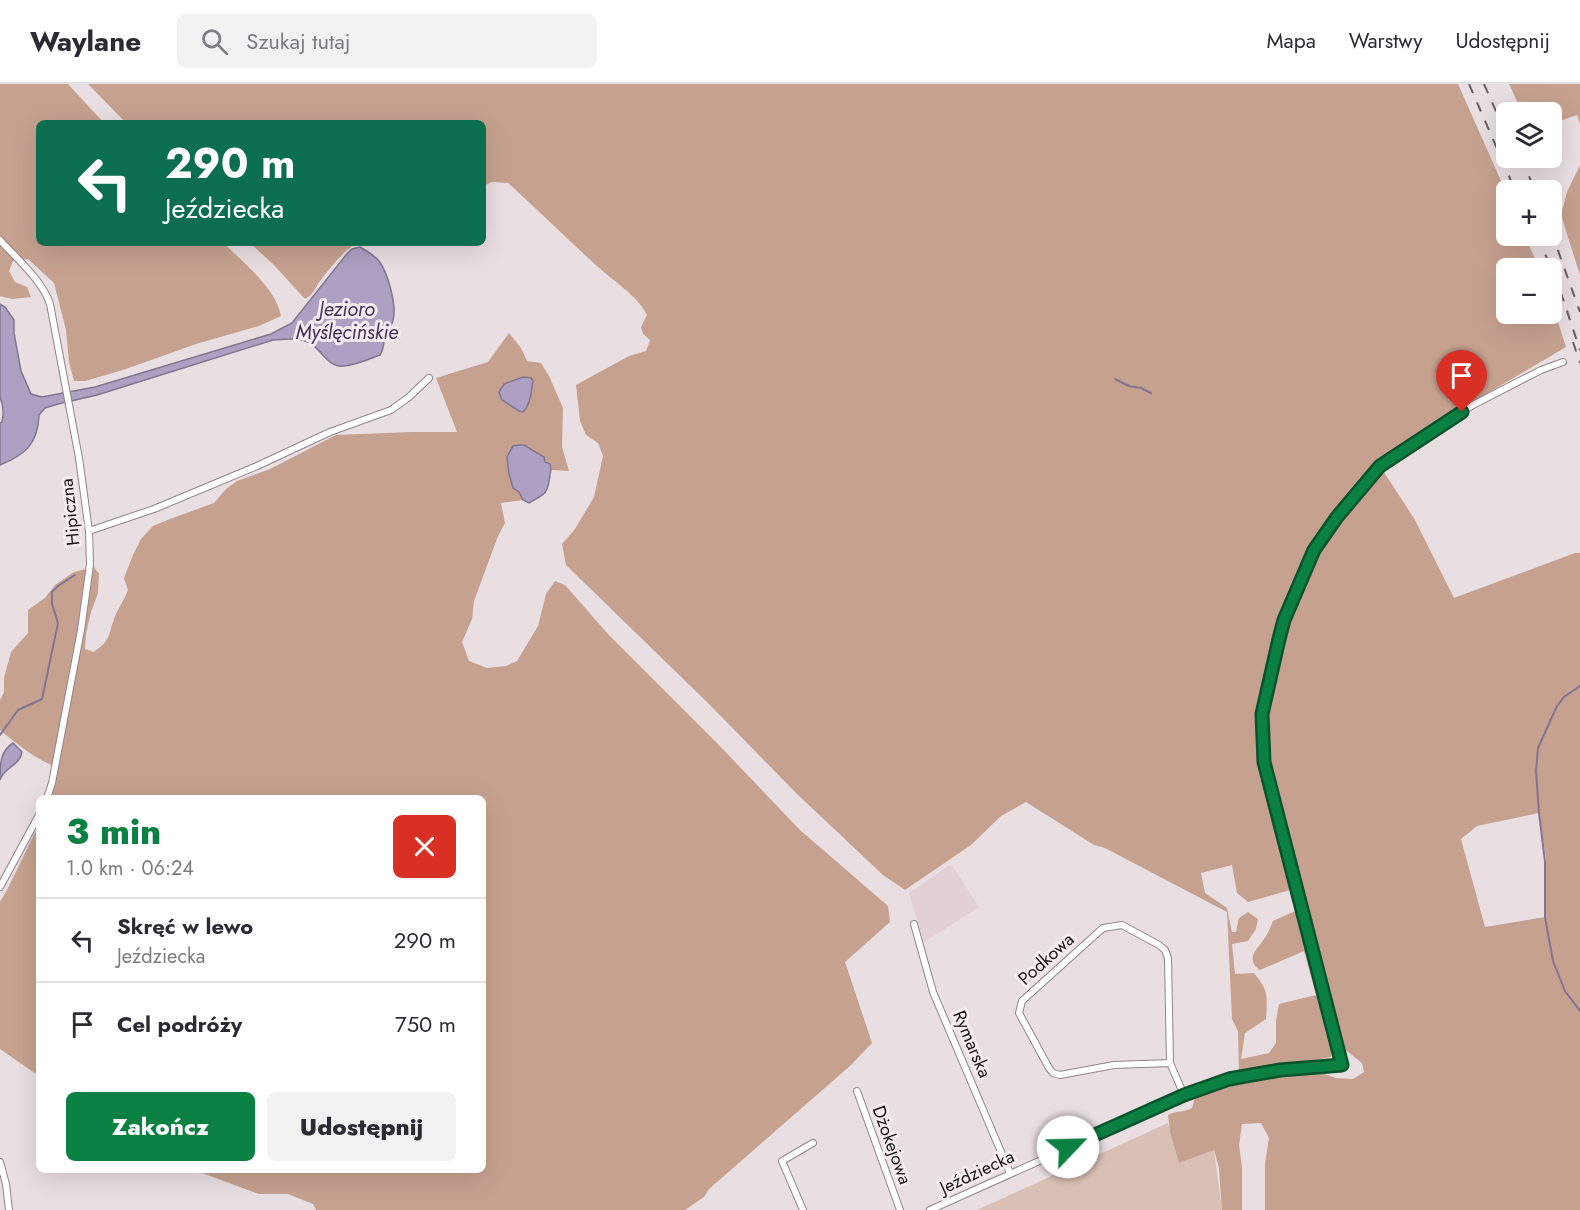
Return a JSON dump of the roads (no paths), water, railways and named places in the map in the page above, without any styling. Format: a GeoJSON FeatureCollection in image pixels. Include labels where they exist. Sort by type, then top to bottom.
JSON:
{"type":"FeatureCollection","features":[{"type":"Feature","properties":{"kind":"street","name":"Hipiczna"},"geometry":{"type":"LineString","coordinates":[[0,240],[47,295],[70,407],[89,531],[90,566],[81,630],[48,795]]}},
{"type":"Feature","properties":{"kind":"street","name":"Jeździecka"},"geometry":{"type":"LineString","coordinates":[[930,1210],[1184,1095],[1229,1079],[1253,1074],[1342,1065],[1264,762],[1262,714],[1284,620],[1314,550],[1337,517],[1380,466],[1473,405],[1541,370],[1563,362]]}},
{"type":"Feature","properties":{"kind":"street"},"geometry":{"type":"LineString","coordinates":[[89,531],[154,509],[257,466],[330,432],[391,410],[429,378]]}},
{"type":"Feature","properties":{"kind":"street"},"geometry":{"type":"LineString","coordinates":[[0,887],[36,821]]}},
{"type":"Feature","properties":{"kind":"street","name":"Rymarska"},"geometry":{"type":"LineString","coordinates":[[914,924],[933,992],[1010,1173]]}},
{"type":"Feature","properties":{"kind":"street","name":"Podkowa"},"geometry":{"type":"LineString","coordinates":[[1170,1063],[1114,1065],[1060,1075],[1049,1068],[1019,1013],[1019,1006],[1022,1000],[1103,928],[1122,925],[1159,945],[1165,950],[1168,958],[1170,1063],[1184,1095]]}},
{"type":"Feature","properties":{"kind":"street","name":"Dżokejowa"},"geometry":{"type":"LineString","coordinates":[[857,1091],[900,1210]]}},
{"type":"Feature","properties":{"kind":"street"},"geometry":{"type":"LineString","coordinates":[[804,1210],[782,1161],[813,1143]]}},
{"type":"Feature","properties":{"kind":"street"},"geometry":{"type":"LineString","coordinates":[[0,1162],[9,1210]]}},
{"type":"Feature","properties":{"kind":"water","name":"Jezioro Myślęcińskie"},"geometry":{"type":"Polygon","coordinates":[[[360,247],[379,261],[386,273],[393,298],[393,320],[380,355],[353,364],[338,366],[306,341],[273,340],[97,395],[45,408],[39,415],[33,441],[23,452],[0,465],[0,423],[3,413],[0,397],[0,304],[14,320],[21,371],[31,394],[42,397],[95,387],[271,334],[292,323],[346,255],[352,249],[360,247]]]}},
{"type":"Feature","properties":{"kind":"water"},"geometry":{"type":"Polygon","coordinates":[[[523,377],[531,378],[533,381],[529,402],[523,412],[502,400],[499,392],[504,384],[523,377]]]}},
{"type":"Feature","properties":{"kind":"water"},"geometry":{"type":"Polygon","coordinates":[[[524,445],[544,457],[551,469],[545,492],[529,503],[523,500],[519,492],[513,488],[507,457],[513,446],[524,445]]]}},
{"type":"Feature","properties":{"kind":"water"},"geometry":{"type":"Polygon","coordinates":[[[13,743],[22,752],[21,757],[0,780],[3,754],[13,743]]]}},
{"type":"Feature","properties":{"kind":"waterway"},"geometry":{"type":"LineString","coordinates":[[1115,379],[1151,393]]}},
{"type":"Feature","properties":{"kind":"waterway"},"geometry":{"type":"LineString","coordinates":[[0,735],[18,710],[42,699],[58,623],[52,604],[52,592],[75,575]]}},
{"type":"Feature","properties":{"kind":"waterway"},"geometry":{"type":"LineString","coordinates":[[1580,686],[1564,697],[1557,706],[1538,748],[1536,771],[1545,862],[1545,917],[1553,961],[1565,991],[1580,1011]]}},
{"type":"Feature","properties":{"kind":"railway"},"geometry":{"type":"LineString","coordinates":[[1469,84],[1511,180]]}},
{"type":"Feature","properties":{"kind":"railway"},"geometry":{"type":"LineString","coordinates":[[1484,84],[1496,111]]}},
{"type":"Feature","properties":{"kind":"railway"},"geometry":{"type":"LineString","coordinates":[[1525,168],[1531,180]]}},
{"type":"Feature","properties":{"kind":"railway"},"geometry":{"type":"LineString","coordinates":[[1542,246],[1580,350]]}},
{"type":"Feature","properties":{"kind":"railway"},"geometry":{"type":"LineString","coordinates":[[1556,246],[1580,312]]}},
{"type":"Feature","properties":{"kind":"railway"},"geometry":{"type":"LineString","coordinates":[[1573,342],[1580,363]]}}]}
